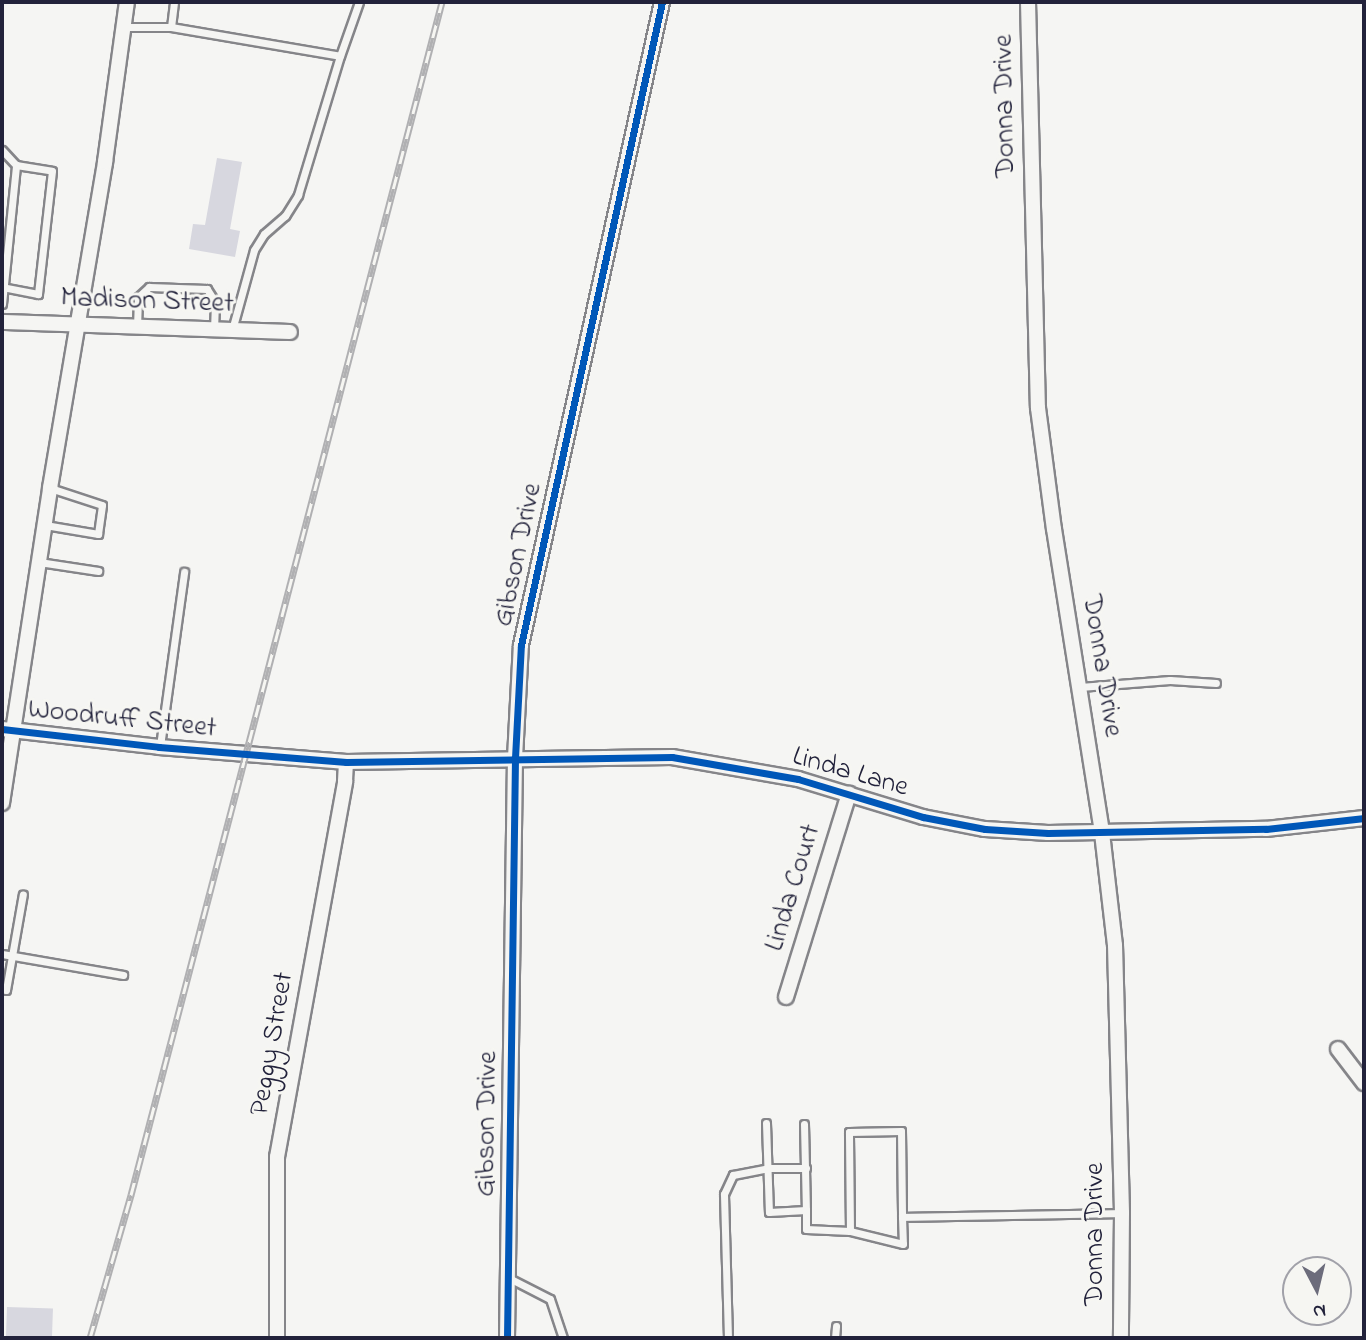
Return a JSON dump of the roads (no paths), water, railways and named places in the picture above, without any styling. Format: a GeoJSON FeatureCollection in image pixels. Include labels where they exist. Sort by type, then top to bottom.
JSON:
{"type":"FeatureCollection","features":[{"type":"Feature","properties":{"kind":"street"},"geometry":{"type":"LineString","coordinates":[[2,803],[8,730],[78,326],[127,2]]}},
{"type":"Feature","properties":{"kind":"street","name":"Gibson Drive"},"geometry":{"type":"LineString","coordinates":[[507,1338],[515,758],[521,645],[662,2]]}},
{"type":"Feature","properties":{"kind":"street","name":"Donna Drive"},"geometry":{"type":"LineString","coordinates":[[1028,2],[1038,408],[1054,529],[1102,834],[1117,985],[1122,1213],[1121,1338]]}},
{"type":"Feature","properties":{"kind":"street","name":"Madison Street"},"geometry":{"type":"LineString","coordinates":[[2,322],[290,332]]}},
{"type":"Feature","properties":{"kind":"street","name":"Woodruff Street"},"geometry":{"type":"LineString","coordinates":[[8,730],[239,753]]}},
{"type":"Feature","properties":{"kind":"street","name":"Linda Lane"},"geometry":{"type":"LineString","coordinates":[[239,753],[346,762],[672,757],[769,772],[923,817],[985,829],[1102,834],[1266,829],[1364,818]]}},
{"type":"Feature","properties":{"kind":"street","name":"Peggy Street"},"geometry":{"type":"LineString","coordinates":[[277,1338],[277,1157],[345,780],[346,762]]}},
{"type":"Feature","properties":{"kind":"street","name":"Linda Court"},"geometry":{"type":"LineString","coordinates":[[786,997],[849,794]]}},
{"type":"Feature","properties":{"kind":"street"},"geometry":{"type":"LineString","coordinates":[[1338,1049],[1364,1083]]}},
{"type":"Feature","properties":{"kind":"lane"},"geometry":{"type":"LineString","coordinates":[[171,27],[174,2]]}},
{"type":"Feature","properties":{"kind":"lane"},"geometry":{"type":"LineString","coordinates":[[232,330],[254,250],[264,234],[285,216],[298,195],[359,2]]}},
{"type":"Feature","properties":{"kind":"lane"},"geometry":{"type":"LineString","coordinates":[[124,27],[171,27],[340,57]]}},
{"type":"Feature","properties":{"kind":"lane"},"geometry":{"type":"LineString","coordinates":[[2,150],[16,164],[52,172],[38,294],[4,287]]}},
{"type":"Feature","properties":{"kind":"lane"},"geometry":{"type":"LineString","coordinates":[[2,304],[16,164]]}},
{"type":"Feature","properties":{"kind":"lane"},"geometry":{"type":"LineString","coordinates":[[137,328],[138,297],[149,287],[207,289],[215,302],[214,329]]}},
{"type":"Feature","properties":{"kind":"lane"},"geometry":{"type":"LineString","coordinates":[[44,525],[98,534],[102,505],[50,488]]}},
{"type":"Feature","properties":{"kind":"lane"},"geometry":{"type":"LineString","coordinates":[[38,561],[98,571]]}},
{"type":"Feature","properties":{"kind":"lane"},"geometry":{"type":"LineString","coordinates":[[159,747],[184,572]]}},
{"type":"Feature","properties":{"kind":"lane"},"geometry":{"type":"LineString","coordinates":[[1080,687],[1170,680],[1216,683]]}},
{"type":"Feature","properties":{"kind":"lane"},"geometry":{"type":"LineString","coordinates":[[2,989],[6,990],[23,894]]}},
{"type":"Feature","properties":{"kind":"lane"},"geometry":{"type":"LineString","coordinates":[[2,954],[123,975]]}},
{"type":"Feature","properties":{"kind":"lane"},"geometry":{"type":"LineString","coordinates":[[766,1123],[769,1212],[806,1210]]}},
{"type":"Feature","properties":{"kind":"lane"},"geometry":{"type":"LineString","coordinates":[[804,1124],[806,1229],[850,1231],[903,1244],[901,1130],[849,1132],[850,1231]]}},
{"type":"Feature","properties":{"kind":"lane"},"geometry":{"type":"LineString","coordinates":[[728,1338],[724,1194],[733,1175],[768,1168],[806,1168]]}},
{"type":"Feature","properties":{"kind":"lane"},"geometry":{"type":"LineString","coordinates":[[902,1216],[1122,1213]]}},
{"type":"Feature","properties":{"kind":"lane"},"geometry":{"type":"LineString","coordinates":[[507,1277],[550,1298],[564,1338]]}},
{"type":"Feature","properties":{"kind":"lane"},"geometry":{"type":"LineString","coordinates":[[835,1338],[836,1326]]}},
{"type":"Feature","properties":{"kind":"railway"},"geometry":{"type":"LineString","coordinates":[[90,1338],[131,1195],[442,2]]}}]}
